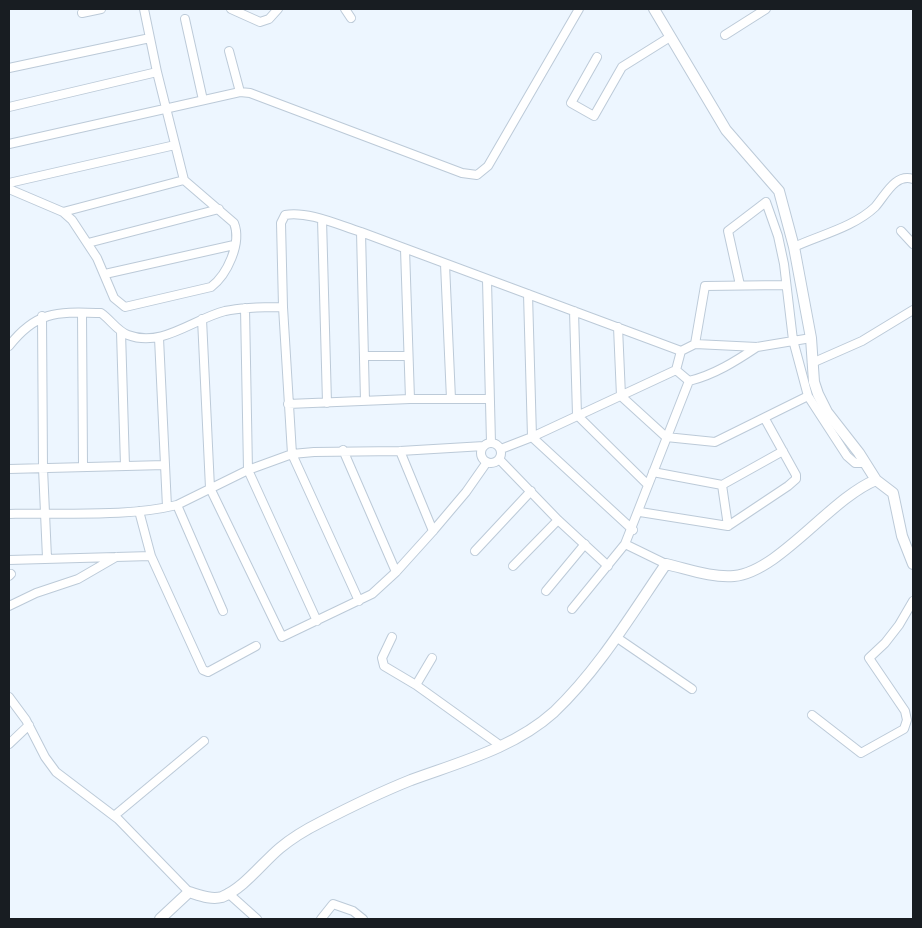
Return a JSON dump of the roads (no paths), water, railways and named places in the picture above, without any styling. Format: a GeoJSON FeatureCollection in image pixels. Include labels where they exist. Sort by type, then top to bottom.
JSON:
{"type":"FeatureCollection","features":[{"type":"Feature","properties":{"kind":"street"},"geometry":{"type":"LineString","coordinates":[[82,13],[101,9]]}},
{"type":"Feature","properties":{"kind":"street"},"geometry":{"type":"LineString","coordinates":[[9,189],[64,212],[88,243],[105,274],[114,298],[125,307],[132,307],[211,287],[219,281],[226,271],[238,232],[234,223],[184,180],[157,72],[144,9]]}},
{"type":"Feature","properties":{"kind":"street"},"geometry":{"type":"LineString","coordinates":[[231,9],[260,22],[269,19],[278,9]]}},
{"type":"Feature","properties":{"kind":"street"},"geometry":{"type":"LineString","coordinates":[[344,9],[351,18]]}},
{"type":"Feature","properties":{"kind":"street"},"geometry":{"type":"LineString","coordinates":[[9,144],[240,92],[250,93],[462,173],[477,175],[488,166],[580,9]]}},
{"type":"Feature","properties":{"kind":"street"},"geometry":{"type":"LineString","coordinates":[[654,9],[726,130],[779,191],[794,247],[811,338],[814,382],[822,403],[859,453],[876,480],[893,493],[902,536],[913,564]]}},
{"type":"Feature","properties":{"kind":"street"},"geometry":{"type":"LineString","coordinates":[[725,35],[766,9]]}},
{"type":"Feature","properties":{"kind":"street"},"geometry":{"type":"LineString","coordinates":[[185,19],[204,100]]}},
{"type":"Feature","properties":{"kind":"street"},"geometry":{"type":"LineString","coordinates":[[597,57],[571,103],[594,116],[622,66],[670,37]]}},
{"type":"Feature","properties":{"kind":"street"},"geometry":{"type":"LineString","coordinates":[[9,68],[150,38]]}},
{"type":"Feature","properties":{"kind":"street"},"geometry":{"type":"LineString","coordinates":[[229,51],[240,92]]}},
{"type":"Feature","properties":{"kind":"street"},"geometry":{"type":"LineString","coordinates":[[9,107],[157,72]]}},
{"type":"Feature","properties":{"kind":"street"},"geometry":{"type":"LineString","coordinates":[[9,183],[175,145]]}},
{"type":"Feature","properties":{"kind":"street"},"geometry":{"type":"LineString","coordinates":[[794,247],[858,218],[874,207],[896,181],[902,178],[913,179]]}},
{"type":"Feature","properties":{"kind":"street"},"geometry":{"type":"LineString","coordinates":[[64,212],[184,180]]}},
{"type":"Feature","properties":{"kind":"street"},"geometry":{"type":"LineString","coordinates":[[740,285],[728,231],[766,202],[778,236],[784,264],[793,340],[808,396],[847,456],[855,463],[864,463]]}},
{"type":"Feature","properties":{"kind":"street"},"geometry":{"type":"LineString","coordinates":[[88,243],[219,210]]}},
{"type":"Feature","properties":{"kind":"street"},"geometry":{"type":"LineString","coordinates":[[359,601],[292,454],[283,306],[281,224],[285,215],[295,214],[322,219],[361,232],[681,351],[695,344],[757,346],[811,338]]}},
{"type":"Feature","properties":{"kind":"street"},"geometry":{"type":"LineString","coordinates":[[322,219],[327,403]]}},
{"type":"Feature","properties":{"kind":"street"},"geometry":{"type":"LineString","coordinates":[[900,231],[913,244]]}},
{"type":"Feature","properties":{"kind":"street"},"geometry":{"type":"LineString","coordinates":[[361,232],[366,401]]}},
{"type":"Feature","properties":{"kind":"street"},"geometry":{"type":"LineString","coordinates":[[105,274],[234,245]]}},
{"type":"Feature","properties":{"kind":"street"},"geometry":{"type":"LineString","coordinates":[[405,249],[410,399]]}},
{"type":"Feature","properties":{"kind":"street"},"geometry":{"type":"LineString","coordinates":[[445,264],[451,399]]}},
{"type":"Feature","properties":{"kind":"street"},"geometry":{"type":"LineString","coordinates":[[487,280],[489,399],[487,444],[482,456],[487,462]]}},
{"type":"Feature","properties":{"kind":"street"},"geometry":{"type":"LineString","coordinates":[[695,344],[705,286],[785,285]]}},
{"type":"Feature","properties":{"kind":"street"},"geometry":{"type":"LineString","coordinates":[[528,294],[532,437],[633,530]]}},
{"type":"Feature","properties":{"kind":"street"},"geometry":{"type":"LineString","coordinates":[[9,346],[20,331],[42,316],[82,313],[101,314],[121,332],[139,338],[159,338],[202,319],[226,311],[283,306]]}},
{"type":"Feature","properties":{"kind":"street"},"geometry":{"type":"LineString","coordinates":[[245,308],[248,470],[317,621]]}},
{"type":"Feature","properties":{"kind":"street"},"geometry":{"type":"LineString","coordinates":[[812,363],[862,341],[913,310]]}},
{"type":"Feature","properties":{"kind":"street"},"geometry":{"type":"LineString","coordinates":[[574,311],[577,416],[648,485]]}},
{"type":"Feature","properties":{"kind":"street"},"geometry":{"type":"LineString","coordinates":[[82,313],[84,466]]}},
{"type":"Feature","properties":{"kind":"street"},"geometry":{"type":"LineString","coordinates":[[42,316],[43,468],[47,558]]}},
{"type":"Feature","properties":{"kind":"street"},"geometry":{"type":"LineString","coordinates":[[202,319],[210,488],[280,635],[285,637],[372,594],[396,572],[433,531],[466,492],[487,462]]}},
{"type":"Feature","properties":{"kind":"street"},"geometry":{"type":"LineString","coordinates":[[618,327],[621,396],[666,437],[717,442],[808,396]]}},
{"type":"Feature","properties":{"kind":"street"},"geometry":{"type":"LineString","coordinates":[[121,332],[124,466]]}},
{"type":"Feature","properties":{"kind":"street"},"geometry":{"type":"LineString","coordinates":[[159,338],[167,507]]}},
{"type":"Feature","properties":{"kind":"street"},"geometry":{"type":"LineString","coordinates":[[572,609],[625,544],[633,530],[666,437],[689,381],[715,372],[757,346]]}},
{"type":"Feature","properties":{"kind":"street"},"geometry":{"type":"LineString","coordinates":[[501,449],[532,437],[676,370],[681,351]]}},
{"type":"Feature","properties":{"kind":"street"},"geometry":{"type":"LineString","coordinates":[[364,356],[408,356]]}},
{"type":"Feature","properties":{"kind":"street"},"geometry":{"type":"LineString","coordinates":[[676,370],[689,381]]}},
{"type":"Feature","properties":{"kind":"street"},"geometry":{"type":"LineString","coordinates":[[288,404],[410,399],[489,399]]}},
{"type":"Feature","properties":{"kind":"street"},"geometry":{"type":"LineString","coordinates":[[640,512],[728,526],[796,479],[796,475],[765,418]]}},
{"type":"Feature","properties":{"kind":"street"},"geometry":{"type":"LineString","coordinates":[[9,514],[138,512],[177,505],[248,470],[292,454],[343,450],[400,450],[487,444],[496,444],[501,449]]}},
{"type":"Feature","properties":{"kind":"street"},"geometry":{"type":"LineString","coordinates":[[487,462],[494,462],[499,459],[501,449]]}},
{"type":"Feature","properties":{"kind":"street"},"geometry":{"type":"LineString","coordinates":[[343,450],[396,572]]}},
{"type":"Feature","properties":{"kind":"street"},"geometry":{"type":"LineString","coordinates":[[400,450],[433,531]]}},
{"type":"Feature","properties":{"kind":"street"},"geometry":{"type":"LineString","coordinates":[[653,472],[722,485],[783,451]]}},
{"type":"Feature","properties":{"kind":"street"},"geometry":{"type":"LineString","coordinates":[[499,459],[558,520],[608,566]]}},
{"type":"Feature","properties":{"kind":"street"},"geometry":{"type":"LineString","coordinates":[[9,469],[165,465]]}},
{"type":"Feature","properties":{"kind":"street"},"geometry":{"type":"LineString","coordinates":[[625,544],[666,564],[724,576],[748,573],[785,548],[856,490],[876,480]]}},
{"type":"Feature","properties":{"kind":"street"},"geometry":{"type":"LineString","coordinates":[[722,485],[728,526]]}},
{"type":"Feature","properties":{"kind":"street"},"geometry":{"type":"LineString","coordinates":[[475,551],[531,491]]}},
{"type":"Feature","properties":{"kind":"street"},"geometry":{"type":"LineString","coordinates":[[177,505],[223,611]]}},
{"type":"Feature","properties":{"kind":"street"},"geometry":{"type":"LineString","coordinates":[[138,512],[150,556],[203,670],[208,672],[256,646]]}},
{"type":"Feature","properties":{"kind":"street"},"geometry":{"type":"LineString","coordinates":[[513,566],[558,520]]}},
{"type":"Feature","properties":{"kind":"street"},"geometry":{"type":"LineString","coordinates":[[546,591],[585,544]]}},
{"type":"Feature","properties":{"kind":"street"},"geometry":{"type":"LineString","coordinates":[[9,560],[150,556]]}},
{"type":"Feature","properties":{"kind":"street"},"geometry":{"type":"LineString","coordinates":[[9,606],[36,593],[78,579],[116,557]]}},
{"type":"Feature","properties":{"kind":"street"},"geometry":{"type":"LineString","coordinates":[[9,697],[29,725],[45,758],[56,772],[114,816],[189,892],[211,898],[228,893],[281,848],[322,822],[409,781],[501,746],[534,727],[553,712],[587,676],[616,638],[666,564]]}},
{"type":"Feature","properties":{"kind":"street"},"geometry":{"type":"LineString","coordinates":[[812,715],[861,753],[904,729],[907,720],[905,711],[869,658],[885,643],[899,625],[913,601]]}},
{"type":"Feature","properties":{"kind":"street"},"geometry":{"type":"LineString","coordinates":[[392,637],[382,662],[501,746]]}},
{"type":"Feature","properties":{"kind":"street"},"geometry":{"type":"LineString","coordinates":[[616,638],[692,689]]}},
{"type":"Feature","properties":{"kind":"street"},"geometry":{"type":"LineString","coordinates":[[416,685],[432,658]]}},
{"type":"Feature","properties":{"kind":"street"},"geometry":{"type":"LineString","coordinates":[[9,744],[29,725]]}},
{"type":"Feature","properties":{"kind":"street"},"geometry":{"type":"LineString","coordinates":[[114,816],[204,741]]}},
{"type":"Feature","properties":{"kind":"street"},"geometry":{"type":"LineString","coordinates":[[160,919],[189,892]]}},
{"type":"Feature","properties":{"kind":"street"},"geometry":{"type":"LineString","coordinates":[[228,893],[257,919]]}},
{"type":"Feature","properties":{"kind":"street"},"geometry":{"type":"LineString","coordinates":[[321,919],[333,904],[353,911],[363,919]]}}]}
